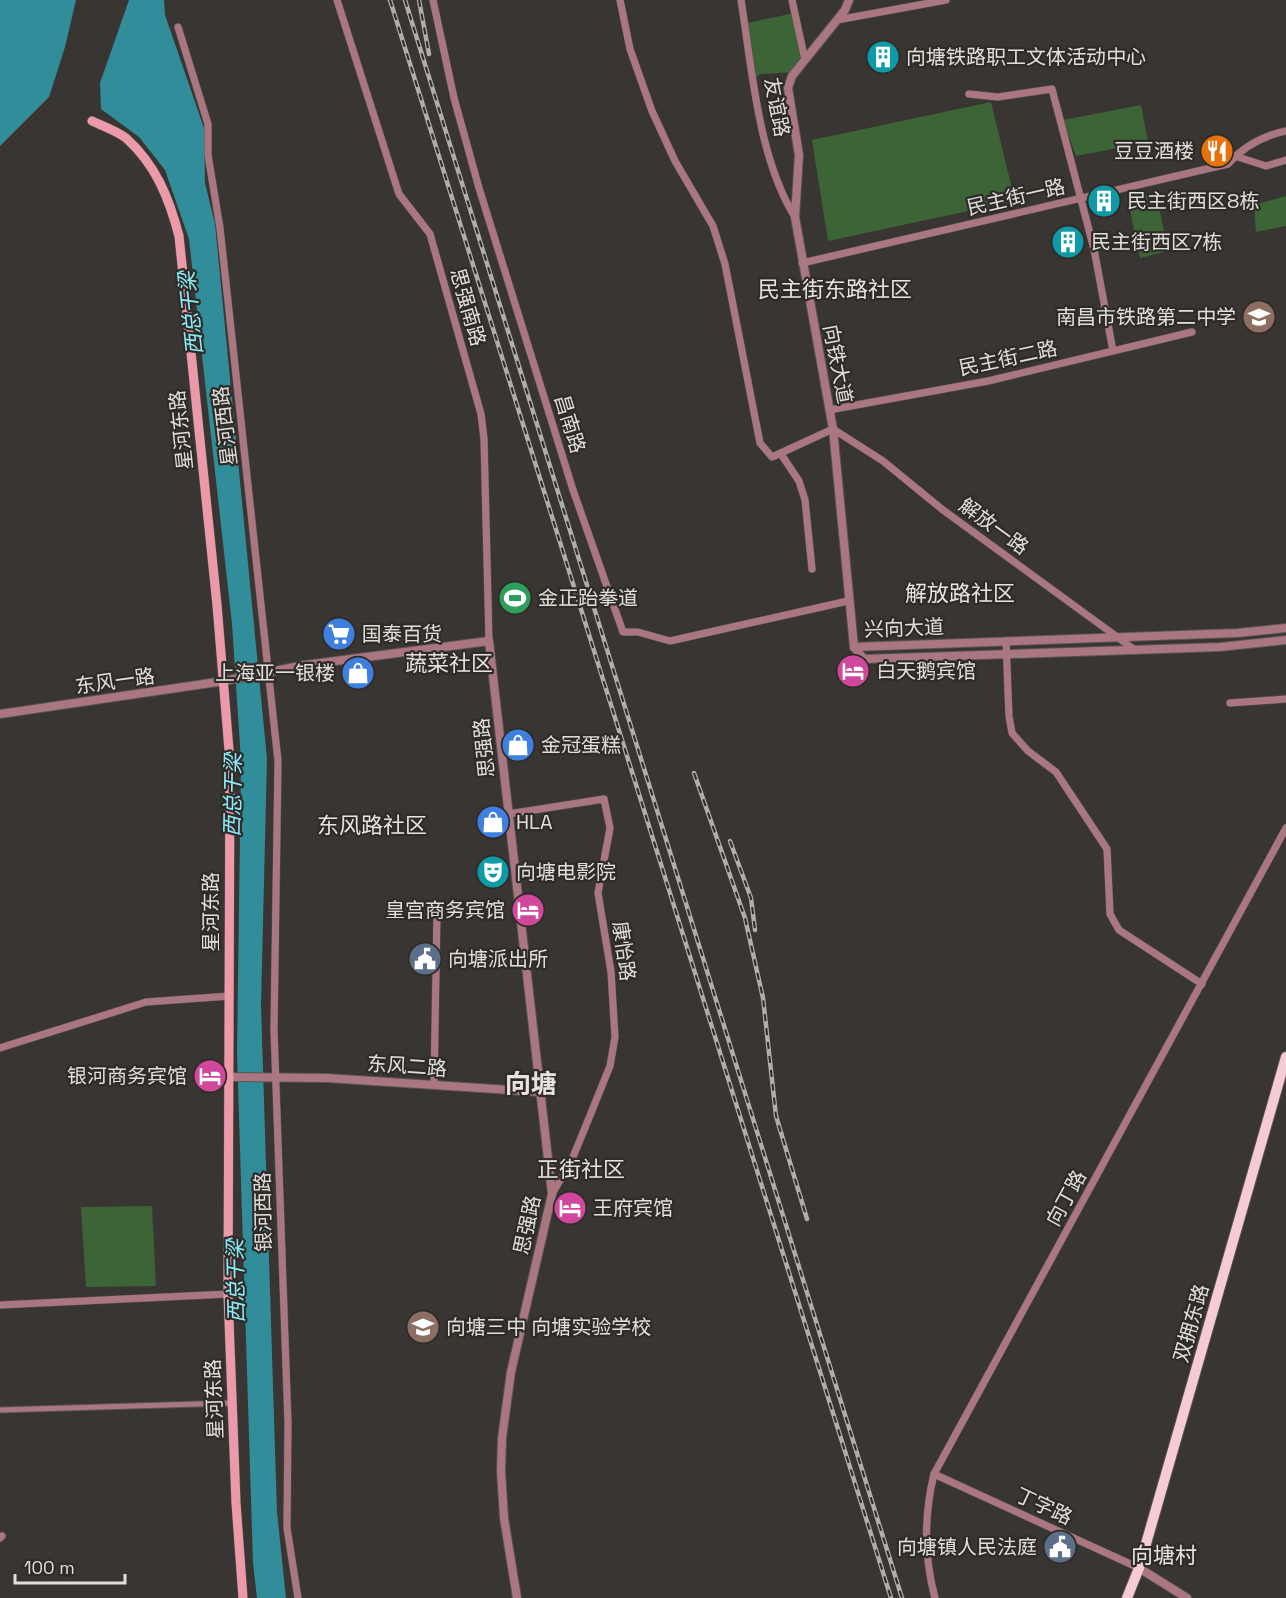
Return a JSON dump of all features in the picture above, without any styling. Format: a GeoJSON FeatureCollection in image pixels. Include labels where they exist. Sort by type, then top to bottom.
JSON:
{"type":"FeatureCollection","features":[{"type":"Feature","properties":{"kind":"main road","name":"星河东路"},"geometry":{"type":"LineString","coordinates":[[92,121],[125,137],[154,170],[169,199],[179,236],[224,681],[230,762],[230,996],[233,1077],[228,1294],[243,1598]]}},
{"type":"Feature","properties":{"kind":"main road","name":"双拥东路"},"geometry":{"type":"LineString","coordinates":[[1127,1598],[1139,1568],[1286,1057]]}},
{"type":"Feature","properties":{"kind":"street","name":"思强南路"},"geometry":{"type":"LineString","coordinates":[[338,0],[399,194],[430,234],[481,414],[484,439],[489,641]]}},
{"type":"Feature","properties":{"kind":"street","name":"昌南路"},"geometry":{"type":"LineString","coordinates":[[433,0],[451,88],[479,188],[573,490],[623,632],[638,632],[670,641],[848,601]]}},
{"type":"Feature","properties":{"kind":"street"},"geometry":{"type":"LineString","coordinates":[[620,0],[630,49],[652,111],[675,161],[713,226],[725,264],[760,443],[772,457],[833,429]]}},
{"type":"Feature","properties":{"kind":"street","name":"友谊路"},"geometry":{"type":"LineString","coordinates":[[741,0],[760,115],[771,160],[784,199],[795,217]]}},
{"type":"Feature","properties":{"kind":"street"},"geometry":{"type":"LineString","coordinates":[[792,0],[805,60]]}},
{"type":"Feature","properties":{"kind":"street","name":"向铁大道"},"geometry":{"type":"LineString","coordinates":[[849,0],[837,20],[792,76],[788,88],[799,155],[795,217],[833,429],[854,646]]}},
{"type":"Feature","properties":{"kind":"street"},"geometry":{"type":"LineString","coordinates":[[837,20],[946,0]]}},
{"type":"Feature","properties":{"kind":"street","name":"星河西路"},"geometry":{"type":"LineString","coordinates":[[178,27],[208,124],[208,155],[220,228],[270,671],[278,761],[277,825]]}},
{"type":"Feature","properties":{"kind":"street"},"geometry":{"type":"LineString","coordinates":[[969,94],[998,97],[1052,88],[1082,198],[1113,351]]}},
{"type":"Feature","properties":{"kind":"street","name":"民主街一路"},"geometry":{"type":"LineString","coordinates":[[802,263],[1228,164],[1241,149],[1270,134],[1286,131]]}},
{"type":"Feature","properties":{"kind":"street"},"geometry":{"type":"LineString","coordinates":[[1235,156],[1266,166],[1286,160]]}},
{"type":"Feature","properties":{"kind":"street","name":"民主街二路"},"geometry":{"type":"LineString","coordinates":[[829,410],[988,381],[1192,332]]}},
{"type":"Feature","properties":{"kind":"street","name":"解放一路"},"geometry":{"type":"LineString","coordinates":[[833,429],[883,461],[943,510],[1136,650]]}},
{"type":"Feature","properties":{"kind":"street"},"geometry":{"type":"LineString","coordinates":[[782,454],[799,481],[805,500],[812,569]]}},
{"type":"Feature","properties":{"kind":"street","name":"兴向大道"},"geometry":{"type":"LineString","coordinates":[[854,646],[1237,633],[1286,628]]}},
{"type":"Feature","properties":{"kind":"street","name":"兴向大道"},"geometry":{"type":"LineString","coordinates":[[854,646],[864,659],[1136,650],[1241,645],[1286,640]]}},
{"type":"Feature","properties":{"kind":"street"},"geometry":{"type":"LineString","coordinates":[[270,671],[489,641]]}},
{"type":"Feature","properties":{"kind":"street","name":"思强路"},"geometry":{"type":"LineString","coordinates":[[489,641],[552,1194],[512,1372],[502,1438],[501,1471],[504,1518],[517,1598]]}},
{"type":"Feature","properties":{"kind":"street"},"geometry":{"type":"LineString","coordinates":[[1006,641],[1009,716],[1012,733],[1028,751],[1056,772],[1107,849],[1110,914],[1119,930],[1202,984]]}},
{"type":"Feature","properties":{"kind":"street","name":"东风一路"},"geometry":{"type":"LineString","coordinates":[[0,714],[257,676],[270,671]]}},
{"type":"Feature","properties":{"kind":"street"},"geometry":{"type":"LineString","coordinates":[[1230,703],[1286,699]]}},
{"type":"Feature","properties":{"kind":"street","name":"康怡路"},"geometry":{"type":"LineString","coordinates":[[508,814],[604,799],[610,828],[598,893],[611,972],[615,1037],[610,1066],[571,1162],[552,1194]]}},
{"type":"Feature","properties":{"kind":"street","name":"银河西路"},"geometry":{"type":"LineString","coordinates":[[277,825],[274,1076],[288,1423],[287,1528],[297,1598]]}},
{"type":"Feature","properties":{"kind":"street","name":"向丁路"},"geometry":{"type":"LineString","coordinates":[[935,1598],[929,1577],[926,1535],[927,1503],[934,1474],[1286,828]]}},
{"type":"Feature","properties":{"kind":"street"},"geometry":{"type":"LineString","coordinates":[[434,1084],[437,913]]}},
{"type":"Feature","properties":{"kind":"street"},"geometry":{"type":"LineString","coordinates":[[0,1048],[146,1002],[230,996]]}},
{"type":"Feature","properties":{"kind":"street","name":"东风二路"},"geometry":{"type":"LineString","coordinates":[[233,1077],[274,1076],[540,1092]]}},
{"type":"Feature","properties":{"kind":"street"},"geometry":{"type":"LineString","coordinates":[[0,1305],[228,1294]]}},
{"type":"Feature","properties":{"kind":"street"},"geometry":{"type":"LineString","coordinates":[[0,1410],[232,1403]]}},
{"type":"Feature","properties":{"kind":"street","name":"丁字路"},"geometry":{"type":"LineString","coordinates":[[934,1474],[1139,1568]]}},
{"type":"Feature","properties":{"kind":"street"},"geometry":{"type":"LineString","coordinates":[[1139,1568],[1187,1598]]}},
{"type":"Feature","properties":{"kind":"green space"},"geometry":{"type":"Polygon","coordinates":[[[795,13],[803,61],[796,72],[760,74],[751,81],[742,24],[795,13]]]}},
{"type":"Feature","properties":{"kind":"green space"},"geometry":{"type":"Polygon","coordinates":[[[991,102],[1015,201],[828,241],[812,140],[991,102]]]}},
{"type":"Feature","properties":{"kind":"green space"},"geometry":{"type":"Polygon","coordinates":[[[1141,105],[1148,142],[1076,156],[1063,120],[1141,105]]]}},
{"type":"Feature","properties":{"kind":"green space"},"geometry":{"type":"Polygon","coordinates":[[[1156,192],[1168,251],[1140,258],[1128,201],[1156,192]]]}},
{"type":"Feature","properties":{"kind":"green space"},"geometry":{"type":"Polygon","coordinates":[[[1286,196],[1286,226],[1256,232],[1254,205],[1286,196]]]}},
{"type":"Feature","properties":{"kind":"green space"},"geometry":{"type":"Polygon","coordinates":[[[152,1206],[156,1286],[86,1287],[81,1207],[152,1206]]]}},
{"type":"Feature","properties":{"kind":"water"},"geometry":{"type":"Polygon","coordinates":[[[0,0],[76,0],[65,47],[49,97],[0,146],[0,0]]]}},
{"type":"Feature","properties":{"kind":"water"},"geometry":{"type":"Polygon","coordinates":[[[129,0],[164,0],[165,15],[204,128],[205,183],[215,224],[267,759],[261,1006],[277,1512],[286,1598],[257,1598],[253,1563],[237,1054],[241,761],[232,624],[189,239],[165,170],[139,137],[101,109],[100,83],[129,0]]]}},
{"type":"Feature","properties":{"kind":"railway"},"geometry":{"type":"LineString","coordinates":[[390,0],[891,1598]]}},
{"type":"Feature","properties":{"kind":"railway"},"geometry":{"type":"LineString","coordinates":[[405,0],[902,1598]]}},
{"type":"Feature","properties":{"kind":"railway"},"geometry":{"type":"LineString","coordinates":[[419,0],[429,54]]}},
{"type":"Feature","properties":{"kind":"railway"},"geometry":{"type":"LineString","coordinates":[[694,773],[745,918],[763,998],[776,1116],[807,1219]]}},
{"type":"Feature","properties":{"kind":"railway"},"geometry":{"type":"LineString","coordinates":[[730,841],[751,898],[755,930]]}},
{"type":"Feature","properties":{"kind":"place","name":"向塘铁路职工文体活动中心"},"geometry":{"type":"Point","coordinates":[883,57]}},
{"type":"Feature","properties":{"kind":"place","name":"豆豆酒楼"},"geometry":{"type":"Point","coordinates":[1217,151]}},
{"type":"Feature","properties":{"kind":"place","name":"民主街西区8栋"},"geometry":{"type":"Point","coordinates":[1104,201]}},
{"type":"Feature","properties":{"kind":"place","name":"民主街西区7栋"},"geometry":{"type":"Point","coordinates":[1068,242]}},
{"type":"Feature","properties":{"kind":"place","name":"南昌市铁路第二中学"},"geometry":{"type":"Point","coordinates":[1259,317]}},
{"type":"Feature","properties":{"kind":"place","name":"金正跆拳道"},"geometry":{"type":"Point","coordinates":[515,598]}},
{"type":"Feature","properties":{"kind":"place","name":"国泰百货"},"geometry":{"type":"Point","coordinates":[339,634]}},
{"type":"Feature","properties":{"kind":"place","name":"白天鹅宾馆"},"geometry":{"type":"Point","coordinates":[853,671]}},
{"type":"Feature","properties":{"kind":"place","name":"上海亚一银楼"},"geometry":{"type":"Point","coordinates":[358,673]}},
{"type":"Feature","properties":{"kind":"place","name":"金冠蛋糕"},"geometry":{"type":"Point","coordinates":[518,745]}},
{"type":"Feature","properties":{"kind":"place","name":"HLA"},"geometry":{"type":"Point","coordinates":[493,822]}},
{"type":"Feature","properties":{"kind":"place","name":"向塘电影院"},"geometry":{"type":"Point","coordinates":[493,872]}},
{"type":"Feature","properties":{"kind":"place","name":"皇宫商务宾馆"},"geometry":{"type":"Point","coordinates":[528,910]}},
{"type":"Feature","properties":{"kind":"place","name":"向塘派出所"},"geometry":{"type":"Point","coordinates":[425,959]}},
{"type":"Feature","properties":{"kind":"place","name":"银河商务宾馆"},"geometry":{"type":"Point","coordinates":[210,1076]}},
{"type":"Feature","properties":{"kind":"place","name":"王府宾馆"},"geometry":{"type":"Point","coordinates":[570,1208]}},
{"type":"Feature","properties":{"kind":"place","name":"向塘三中 向塘实验学校"},"geometry":{"type":"Point","coordinates":[423,1327]}},
{"type":"Feature","properties":{"kind":"place","name":"向塘镇人民法庭"},"geometry":{"type":"Point","coordinates":[1060,1547]}},
{"type":"Feature","properties":{"kind":"district","name":"民主街东路社区"},"geometry":{"type":"Point","coordinates":[835,289]}},
{"type":"Feature","properties":{"kind":"district","name":"解放路社区"},"geometry":{"type":"Point","coordinates":[960,593]}},
{"type":"Feature","properties":{"kind":"district","name":"蔬菜社区"},"geometry":{"type":"Point","coordinates":[449,663]}},
{"type":"Feature","properties":{"kind":"district","name":"东风路社区"},"geometry":{"type":"Point","coordinates":[372,825]}},
{"type":"Feature","properties":{"kind":"district","name":"向塘"},"geometry":{"type":"Point","coordinates":[531,1084]}},
{"type":"Feature","properties":{"kind":"district","name":"正街社区"},"geometry":{"type":"Point","coordinates":[581,1169]}},
{"type":"Feature","properties":{"kind":"district","name":"向塘村"},"geometry":{"type":"Point","coordinates":[1164,1555]}},
{"type":"Feature","properties":{"kind":"water label","name":"西总干梁"},"geometry":{"type":"Point","coordinates":[191,313]}},
{"type":"Feature","properties":{"kind":"water label","name":"西总干梁"},"geometry":{"type":"Point","coordinates":[233,795]}},
{"type":"Feature","properties":{"kind":"water label","name":"西总干梁"},"geometry":{"type":"Point","coordinates":[236,1281]}}]}
